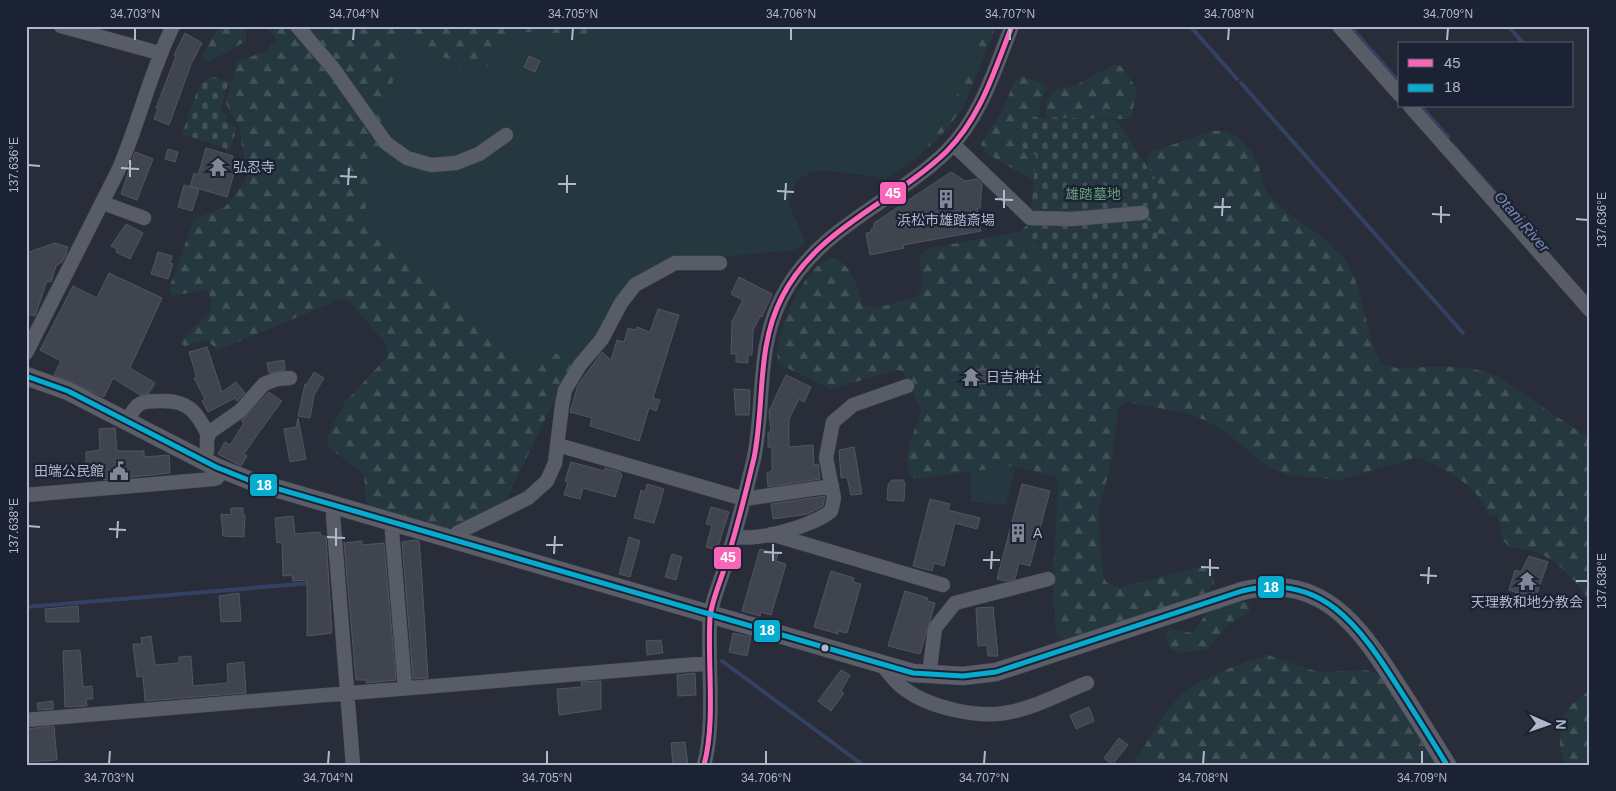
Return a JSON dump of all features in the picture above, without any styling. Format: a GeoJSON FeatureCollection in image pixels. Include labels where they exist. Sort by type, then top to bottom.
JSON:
{"type":"FeatureCollection","features":[{"type":"Feature","properties":{"kind":"main road"},"geometry":{"type":"LineString","coordinates":[[26,376],[68,391],[222,470],[251,482],[882,665],[929,675],[963,676],[1013,668],[1242,591],[1264,586],[1287,587],[1319,597],[1338,609],[1352,624],[1379,657],[1447,765]]}},
{"type":"Feature","properties":{"kind":"street"},"geometry":{"type":"LineString","coordinates":[[61,26],[159,53]]}},
{"type":"Feature","properties":{"kind":"street"},"geometry":{"type":"LineString","coordinates":[[26,353],[103,203],[130,143],[159,53],[173,26]]}},
{"type":"Feature","properties":{"kind":"street"},"geometry":{"type":"LineString","coordinates":[[297,26],[333,68],[386,143],[407,158],[431,164],[456,163],[479,154],[506,135]]}},
{"type":"Feature","properties":{"kind":"street"},"geometry":{"type":"LineString","coordinates":[[704,765],[708,740],[710,615],[744,499],[759,426],[766,342],[783,295],[792,280],[815,252],[847,224],[928,168],[953,144],[968,125],[985,96],[1012,26]]}},
{"type":"Feature","properties":{"kind":"street"},"geometry":{"type":"LineString","coordinates":[[1339,26],[1398,92]]}},
{"type":"Feature","properties":{"kind":"street"},"geometry":{"type":"LineString","coordinates":[[1412,108],[1590,310]]}},
{"type":"Feature","properties":{"kind":"street"},"geometry":{"type":"LineString","coordinates":[[953,144],[1030,218],[1072,219],[1142,213]]}},
{"type":"Feature","properties":{"kind":"street"},"geometry":{"type":"LineString","coordinates":[[103,203],[144,218]]}},
{"type":"Feature","properties":{"kind":"street"},"geometry":{"type":"LineString","coordinates":[[455,540],[457,533],[528,498],[541,489],[552,472],[558,445],[565,390],[580,365],[602,340],[627,293],[644,278],[675,263],[720,263]]}},
{"type":"Feature","properties":{"kind":"street"},"geometry":{"type":"LineString","coordinates":[[208,435],[240,411],[264,384],[277,378],[290,378]]}},
{"type":"Feature","properties":{"kind":"street"},"geometry":{"type":"LineString","coordinates":[[734,536],[744,538],[798,527],[826,515],[834,505],[826,458],[833,422],[853,405],[907,386]]}},
{"type":"Feature","properties":{"kind":"street"},"geometry":{"type":"LineString","coordinates":[[127,421],[133,409],[143,402],[180,402],[197,416],[208,435],[207,451],[203,460]]}},
{"type":"Feature","properties":{"kind":"street"},"geometry":{"type":"LineString","coordinates":[[558,445],[744,499],[832,486]]}},
{"type":"Feature","properties":{"kind":"street"},"geometry":{"type":"LineString","coordinates":[[26,495],[214,479],[217,478],[222,470]]}},
{"type":"Feature","properties":{"kind":"street"},"geometry":{"type":"LineString","coordinates":[[336,506],[333,514],[353,765]]}},
{"type":"Feature","properties":{"kind":"street"},"geometry":{"type":"LineString","coordinates":[[395,523],[392,532],[405,688]]}},
{"type":"Feature","properties":{"kind":"street"},"geometry":{"type":"LineString","coordinates":[[768,533],[943,585]]}},
{"type":"Feature","properties":{"kind":"street"},"geometry":{"type":"LineString","coordinates":[[929,675],[935,628],[955,604],[1048,579]]}},
{"type":"Feature","properties":{"kind":"street"},"geometry":{"type":"LineString","coordinates":[[26,720],[710,663]]}},
{"type":"Feature","properties":{"kind":"street"},"geometry":{"type":"LineString","coordinates":[[882,665],[897,683],[915,696],[936,705],[984,714],[1015,711],[1088,683]]}},
{"type":"Feature","properties":{"kind":"green space"},"geometry":{"type":"Polygon","coordinates":[[[219,26],[246,26],[246,41],[209,62],[204,60],[203,54],[219,26]]]}},
{"type":"Feature","properties":{"kind":"green space"},"geometry":{"type":"Polygon","coordinates":[[[265,26],[996,26],[965,104],[947,129],[925,151],[887,178],[821,170],[812,172],[795,181],[789,206],[805,240],[805,244],[794,250],[720,257],[674,257],[631,280],[615,300],[600,331],[567,374],[506,500],[448,529],[370,508],[366,499],[364,474],[328,447],[327,437],[345,402],[388,356],[386,344],[349,301],[339,300],[221,349],[217,350],[207,340],[185,346],[181,344],[182,339],[209,312],[212,300],[207,290],[174,296],[170,292],[170,286],[194,219],[225,207],[247,178],[239,127],[225,102],[238,61],[265,52],[276,41],[275,36],[265,26]]]}},
{"type":"Feature","properties":{"kind":"green space"},"geometry":{"type":"Polygon","coordinates":[[[590,26],[987,26],[957,95],[925,151],[887,178],[821,170],[812,172],[795,181],[789,206],[805,240],[803,245],[794,250],[720,257],[674,257],[664,261],[631,280],[622,289],[597,336],[532,364],[483,329],[364,217],[402,38],[479,74],[520,32],[587,34],[590,26]]]}},
{"type":"Feature","properties":{"kind":"green space"},"geometry":{"type":"Polygon","coordinates":[[[1115,64],[1121,66],[1137,89],[1132,114],[1129,119],[1051,118],[1046,115],[1046,102],[1053,91],[1076,85],[1115,64]]]}},
{"type":"Feature","properties":{"kind":"green space"},"geometry":{"type":"Polygon","coordinates":[[[209,76],[229,81],[220,111],[228,115],[226,122],[237,127],[230,150],[182,134],[199,86],[209,76]]]}},
{"type":"Feature","properties":{"kind":"green space"},"geometry":{"type":"Polygon","coordinates":[[[1021,76],[1045,84],[1047,88],[1040,101],[1039,115],[1024,116],[1021,148],[1036,155],[1035,176],[1032,180],[986,153],[981,144],[1001,113],[1015,81],[1021,76]]]}},
{"type":"Feature","properties":{"kind":"green space","name":"雄踏墓地"},"geometry":{"type":"Polygon","coordinates":[[[1024,116],[1117,120],[1158,183],[1157,205],[1146,219],[1162,239],[1161,245],[1098,305],[1091,305],[1021,231],[1030,222],[1036,155],[1024,150],[1020,145],[1018,137],[1019,125],[1020,118],[1024,116]]]}},
{"type":"Feature","properties":{"kind":"green space"},"geometry":{"type":"Polygon","coordinates":[[[1213,131],[1229,133],[1242,141],[1256,161],[1264,186],[1270,196],[1278,205],[1340,253],[1353,274],[1370,336],[1379,360],[1387,366],[1397,368],[1449,367],[1486,372],[1498,377],[1590,439],[1590,601],[1572,578],[1550,559],[1529,550],[1509,547],[1503,540],[1497,514],[1488,516],[1484,505],[1470,487],[1450,473],[1418,457],[1340,480],[1287,475],[1268,467],[1221,429],[1205,420],[1185,413],[1127,402],[1118,408],[1112,460],[1098,512],[1103,574],[1106,582],[1113,586],[1122,587],[1195,568],[1204,568],[1212,573],[1214,583],[1209,591],[1200,596],[1069,640],[1058,637],[1053,582],[1058,485],[1055,477],[1014,466],[915,479],[907,465],[907,456],[921,411],[903,371],[897,370],[831,389],[779,364],[777,352],[780,336],[796,297],[806,279],[818,266],[829,259],[840,261],[845,265],[852,275],[863,304],[876,308],[917,297],[922,282],[920,256],[925,250],[931,248],[1017,232],[1025,235],[1147,221],[1156,203],[1158,192],[1157,181],[1148,164],[1149,155],[1153,151],[1213,131]]]}},
{"type":"Feature","properties":{"kind":"green space"},"geometry":{"type":"Polygon","coordinates":[[[1016,466],[1006,505],[971,502],[971,472],[1016,466]]]}},
{"type":"Feature","properties":{"kind":"green space"},"geometry":{"type":"Polygon","coordinates":[[[1238,600],[1248,603],[1250,608],[1248,613],[1229,624],[1207,649],[1179,653],[1170,649],[1165,636],[1169,629],[1192,633],[1208,612],[1238,600]]]}},
{"type":"Feature","properties":{"kind":"green space"},"geometry":{"type":"Polygon","coordinates":[[[1268,655],[1318,672],[1366,670],[1379,674],[1438,765],[1133,765],[1167,711],[1188,689],[1222,671],[1268,655]]]}},
{"type":"Feature","properties":{"kind":"green space"},"geometry":{"type":"Polygon","coordinates":[[[1590,690],[1590,765],[1572,765],[1567,763],[1561,753],[1562,725],[1565,714],[1570,707],[1590,690]]]}},
{"type":"Feature","properties":{"kind":"building"},"geometry":{"type":"Polygon","coordinates":[[[185,33],[202,43],[191,64],[169,125],[154,119],[158,109],[156,108],[176,56],[174,55],[185,33]]]}},
{"type":"Feature","properties":{"kind":"building"},"geometry":{"type":"Polygon","coordinates":[[[529,56],[540,61],[535,72],[524,67],[529,56]]]}},
{"type":"Feature","properties":{"kind":"building","name":"弘忍寺"},"geometry":{"type":"Polygon","coordinates":[[[206,148],[233,156],[232,159],[238,160],[227,197],[190,186],[194,173],[198,175],[206,148]]]}},
{"type":"Feature","properties":{"kind":"building"},"geometry":{"type":"Polygon","coordinates":[[[168,149],[178,152],[175,162],[165,159],[168,149]]]}},
{"type":"Feature","properties":{"kind":"building"},"geometry":{"type":"Polygon","coordinates":[[[135,152],[153,159],[137,200],[121,194],[135,152]]]}},
{"type":"Feature","properties":{"kind":"building"},"geometry":{"type":"Polygon","coordinates":[[[951,172],[965,181],[977,179],[982,184],[980,208],[977,209],[981,231],[903,245],[904,248],[870,255],[866,233],[871,232],[871,229],[874,228],[874,223],[951,172]]]}},
{"type":"Feature","properties":{"kind":"building"},"geometry":{"type":"Polygon","coordinates":[[[184,185],[199,189],[192,211],[178,207],[184,185]]]}},
{"type":"Feature","properties":{"kind":"building"},"geometry":{"type":"Polygon","coordinates":[[[126,224],[143,233],[130,259],[116,252],[117,249],[111,246],[126,224]]]}},
{"type":"Feature","properties":{"kind":"building"},"geometry":{"type":"Polygon","coordinates":[[[55,243],[68,247],[66,255],[62,262],[56,266],[51,282],[47,281],[35,316],[26,314],[26,253],[55,243]]]}},
{"type":"Feature","properties":{"kind":"building"},"geometry":{"type":"Polygon","coordinates":[[[158,252],[172,256],[170,263],[173,264],[168,279],[151,274],[158,252]]]}},
{"type":"Feature","properties":{"kind":"building"},"geometry":{"type":"Polygon","coordinates":[[[109,273],[162,298],[130,368],[155,383],[149,393],[140,395],[113,378],[104,397],[54,375],[61,361],[40,350],[73,286],[97,298],[109,273]]]}},
{"type":"Feature","properties":{"kind":"building"},"geometry":{"type":"Polygon","coordinates":[[[739,277],[772,294],[762,317],[760,316],[753,330],[752,355],[748,355],[748,363],[736,362],[736,354],[731,354],[732,321],[743,300],[731,294],[739,277]]]}},
{"type":"Feature","properties":{"kind":"building"},"geometry":{"type":"Polygon","coordinates":[[[658,309],[679,315],[653,398],[660,400],[656,411],[649,408],[639,441],[590,426],[592,418],[570,412],[578,385],[602,352],[611,360],[617,340],[624,342],[628,328],[636,330],[637,327],[650,332],[658,309]]]}},
{"type":"Feature","properties":{"kind":"building"},"geometry":{"type":"Polygon","coordinates":[[[207,347],[222,392],[236,382],[245,393],[237,401],[235,398],[208,412],[202,401],[205,399],[194,378],[197,378],[189,352],[207,347]]]}},
{"type":"Feature","properties":{"kind":"building"},"geometry":{"type":"Polygon","coordinates":[[[284,360],[285,370],[269,373],[267,363],[284,360]]]}},
{"type":"Feature","properties":{"kind":"building"},"geometry":{"type":"Polygon","coordinates":[[[990,369],[991,383],[967,385],[966,371],[990,369]]]}},
{"type":"Feature","properties":{"kind":"building"},"geometry":{"type":"Polygon","coordinates":[[[314,372],[324,378],[314,395],[310,418],[298,416],[305,384],[307,384],[314,372]]]}},
{"type":"Feature","properties":{"kind":"building"},"geometry":{"type":"Polygon","coordinates":[[[786,375],[811,387],[804,402],[799,399],[789,419],[789,447],[813,445],[814,465],[818,464],[820,479],[768,487],[767,473],[772,471],[772,448],[768,447],[768,432],[771,432],[769,411],[786,375]]]}},
{"type":"Feature","properties":{"kind":"building"},"geometry":{"type":"Polygon","coordinates":[[[734,389],[750,390],[749,415],[736,415],[734,389]]]}},
{"type":"Feature","properties":{"kind":"building"},"geometry":{"type":"Polygon","coordinates":[[[269,392],[282,401],[244,454],[247,456],[241,466],[218,454],[225,442],[230,445],[244,423],[241,421],[269,392]]]}},
{"type":"Feature","properties":{"kind":"building"},"geometry":{"type":"Polygon","coordinates":[[[298,418],[306,459],[290,462],[284,429],[296,427],[298,418]]]}},
{"type":"Feature","properties":{"kind":"building"},"geometry":{"type":"Polygon","coordinates":[[[115,428],[117,451],[144,451],[144,457],[169,455],[170,473],[104,480],[104,470],[86,472],[86,452],[100,450],[99,429],[115,428]]]}},
{"type":"Feature","properties":{"kind":"building"},"geometry":{"type":"Polygon","coordinates":[[[854,447],[862,494],[851,495],[847,477],[841,478],[839,450],[854,447]]]}},
{"type":"Feature","properties":{"kind":"building"},"geometry":{"type":"Polygon","coordinates":[[[571,462],[604,471],[605,468],[620,472],[622,475],[615,497],[583,488],[580,499],[564,495],[568,482],[565,481],[571,462]]]}},
{"type":"Feature","properties":{"kind":"building"},"geometry":{"type":"Polygon","coordinates":[[[892,480],[903,480],[905,483],[904,501],[887,500],[888,485],[892,480]]]}},
{"type":"Feature","properties":{"kind":"building"},"geometry":{"type":"Polygon","coordinates":[[[647,484],[664,489],[654,523],[634,518],[641,490],[645,492],[647,484]]]}},
{"type":"Feature","properties":{"kind":"building","name":"A"},"geometry":{"type":"Polygon","coordinates":[[[1022,484],[1050,491],[1030,566],[1019,563],[1015,579],[1006,581],[997,579],[1022,484]]]}},
{"type":"Feature","properties":{"kind":"building"},"geometry":{"type":"Polygon","coordinates":[[[825,496],[823,506],[808,514],[773,519],[771,504],[825,496]]]}},
{"type":"Feature","properties":{"kind":"building"},"geometry":{"type":"Polygon","coordinates":[[[930,499],[950,504],[948,510],[980,518],[977,529],[955,523],[944,566],[934,563],[932,571],[913,566],[930,499]]]}},
{"type":"Feature","properties":{"kind":"building"},"geometry":{"type":"Polygon","coordinates":[[[711,507],[729,512],[717,550],[706,547],[712,525],[706,524],[711,507]]]}},
{"type":"Feature","properties":{"kind":"building"},"geometry":{"type":"Polygon","coordinates":[[[231,508],[243,508],[243,515],[245,515],[244,537],[223,536],[221,514],[231,515],[231,508]]]}},
{"type":"Feature","properties":{"kind":"building"},"geometry":{"type":"Polygon","coordinates":[[[293,516],[295,534],[320,532],[321,536],[326,536],[332,633],[307,636],[307,580],[293,581],[292,575],[283,576],[282,542],[277,543],[275,518],[293,516]]]}},
{"type":"Feature","properties":{"kind":"building"},"geometry":{"type":"Polygon","coordinates":[[[629,537],[640,541],[630,577],[619,574],[629,537]]]}},
{"type":"Feature","properties":{"kind":"building"},"geometry":{"type":"Polygon","coordinates":[[[362,541],[362,545],[384,543],[396,680],[366,683],[366,680],[356,680],[344,543],[362,541]]]}},
{"type":"Feature","properties":{"kind":"building"},"geometry":{"type":"Polygon","coordinates":[[[419,541],[428,678],[413,679],[402,542],[419,541]]]}},
{"type":"Feature","properties":{"kind":"building"},"geometry":{"type":"Polygon","coordinates":[[[760,549],[778,554],[776,561],[786,564],[771,615],[761,612],[760,616],[742,611],[760,549]]]}},
{"type":"Feature","properties":{"kind":"building"},"geometry":{"type":"Polygon","coordinates":[[[672,554],[682,557],[676,580],[665,577],[672,554]]]}},
{"type":"Feature","properties":{"kind":"building","name":"天理教和地分教会"},"geometry":{"type":"Polygon","coordinates":[[[1529,556],[1548,562],[1535,599],[1509,590],[1515,570],[1521,572],[1529,556]]]}},
{"type":"Feature","properties":{"kind":"building"},"geometry":{"type":"Polygon","coordinates":[[[831,571],[854,578],[853,582],[861,584],[847,633],[838,631],[838,634],[814,627],[831,571]]]}},
{"type":"Feature","properties":{"kind":"building"},"geometry":{"type":"Polygon","coordinates":[[[905,591],[928,598],[927,601],[935,603],[920,654],[888,646],[905,591]]]}},
{"type":"Feature","properties":{"kind":"building"},"geometry":{"type":"Polygon","coordinates":[[[239,593],[241,621],[221,622],[219,596],[239,593]]]}},
{"type":"Feature","properties":{"kind":"building"},"geometry":{"type":"Polygon","coordinates":[[[78,606],[79,622],[46,622],[45,609],[78,606]]]}},
{"type":"Feature","properties":{"kind":"building"},"geometry":{"type":"Polygon","coordinates":[[[993,607],[998,656],[988,656],[987,645],[978,646],[976,608],[993,607]]]}},
{"type":"Feature","properties":{"kind":"building"},"geometry":{"type":"Polygon","coordinates":[[[733,633],[751,637],[747,656],[729,652],[733,633]]]}},
{"type":"Feature","properties":{"kind":"building"},"geometry":{"type":"Polygon","coordinates":[[[151,636],[155,665],[179,663],[179,657],[191,656],[193,686],[228,683],[227,664],[244,662],[246,693],[145,701],[143,676],[137,677],[133,644],[142,644],[141,638],[151,636]]]}},
{"type":"Feature","properties":{"kind":"building"},"geometry":{"type":"Polygon","coordinates":[[[661,640],[663,653],[647,655],[646,641],[661,640]]]}},
{"type":"Feature","properties":{"kind":"building"},"geometry":{"type":"Polygon","coordinates":[[[80,650],[83,687],[92,686],[93,699],[86,699],[87,706],[65,707],[63,651],[80,650]]]}},
{"type":"Feature","properties":{"kind":"building"},"geometry":{"type":"Polygon","coordinates":[[[841,670],[850,675],[841,691],[844,693],[831,711],[818,701],[841,670]]]}},
{"type":"Feature","properties":{"kind":"building"},"geometry":{"type":"Polygon","coordinates":[[[695,673],[696,695],[678,696],[677,675],[695,673]]]}},
{"type":"Feature","properties":{"kind":"building"},"geometry":{"type":"Polygon","coordinates":[[[601,681],[601,709],[559,715],[557,689],[582,687],[581,682],[601,681]]]}},
{"type":"Feature","properties":{"kind":"building"},"geometry":{"type":"Polygon","coordinates":[[[53,701],[53,709],[38,710],[37,703],[53,701]]]}},
{"type":"Feature","properties":{"kind":"building"},"geometry":{"type":"Polygon","coordinates":[[[1089,707],[1094,721],[1076,729],[1070,715],[1089,707]]]}},
{"type":"Feature","properties":{"kind":"building"},"geometry":{"type":"Polygon","coordinates":[[[54,726],[57,760],[26,762],[26,729],[54,726]]]}},
{"type":"Feature","properties":{"kind":"building"},"geometry":{"type":"Polygon","coordinates":[[[1119,738],[1128,745],[1112,765],[1104,758],[1119,738]]]}},
{"type":"Feature","properties":{"kind":"building"},"geometry":{"type":"Polygon","coordinates":[[[685,742],[688,765],[673,765],[671,743],[685,742]]]}},
{"type":"Feature","properties":{"kind":"waterway"},"geometry":{"type":"LineString","coordinates":[[1190,26],[1237,79]]}},
{"type":"Feature","properties":{"kind":"waterway","name":"Otani River"},"geometry":{"type":"LineString","coordinates":[[1350,26],[1398,81]]}},
{"type":"Feature","properties":{"kind":"waterway"},"geometry":{"type":"LineString","coordinates":[[1508,26],[1522,42]]}},
{"type":"Feature","properties":{"kind":"waterway"},"geometry":{"type":"LineString","coordinates":[[1241,83],[1463,333]]}},
{"type":"Feature","properties":{"kind":"waterway","name":"Otani River"},"geometry":{"type":"LineString","coordinates":[[1423,108],[1448,137]]}},
{"type":"Feature","properties":{"kind":"waterway","name":"Otani River"},"geometry":{"type":"LineString","coordinates":[[1453,145],[1507,206]]}},
{"type":"Feature","properties":{"kind":"waterway"},"geometry":{"type":"LineString","coordinates":[[26,607],[312,583]]}},
{"type":"Feature","properties":{"kind":"waterway"},"geometry":{"type":"LineString","coordinates":[[722,661],[863,765]]}},
{"type":"Feature","properties":{"kind":"transit line","name":"45"},"geometry":{"type":"LineString","coordinates":[[704,765],[710,730],[710,617],[745,497],[754,458],[762,376],[768,336],[774,316],[782,297],[797,273],[815,252],[835,234],[925,170],[946,152],[958,138],[978,109],[1012,26]]}},
{"type":"Feature","properties":{"kind":"transit line","name":"18"},"geometry":{"type":"LineString","coordinates":[[26,376],[68,391],[216,467],[251,481],[913,673],[963,676],[996,672],[1242,591],[1270,587],[1295,589],[1316,597],[1336,609],[1353,625],[1384,665],[1447,765]]}},
{"type":"Feature","properties":{"kind":"place","name":"弘忍寺"},"geometry":{"type":"Point","coordinates":[218,167]}},
{"type":"Feature","properties":{"kind":"place","name":"浜松市雄踏斎場"},"geometry":{"type":"Point","coordinates":[946,199]}},
{"type":"Feature","properties":{"kind":"place","name":"日吉神社"},"geometry":{"type":"Point","coordinates":[971,377]}},
{"type":"Feature","properties":{"kind":"place","name":"田端公民館"},"geometry":{"type":"Point","coordinates":[119,471]}},
{"type":"Feature","properties":{"kind":"place","name":"A"},"geometry":{"type":"Point","coordinates":[1018,533]}},
{"type":"Feature","properties":{"kind":"place","name":"天理教和地分教会"},"geometry":{"type":"Point","coordinates":[1527,581]}}]}
